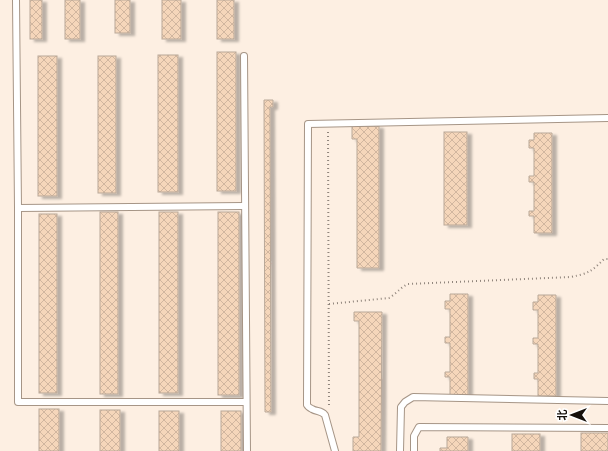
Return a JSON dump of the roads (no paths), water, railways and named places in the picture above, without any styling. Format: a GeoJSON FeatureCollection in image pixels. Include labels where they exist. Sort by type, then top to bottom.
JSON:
{"type":"FeatureCollection","features":[{"type":"Feature","properties":{"kind":"lane"},"geometry":{"type":"LineString","coordinates":[[16,0],[18,402],[246,402]]}},
{"type":"Feature","properties":{"kind":"lane"},"geometry":{"type":"LineString","coordinates":[[244,56],[247,451]]}},
{"type":"Feature","properties":{"kind":"lane"},"geometry":{"type":"LineString","coordinates":[[335,451],[324,413],[318,410],[312,410],[307,405],[308,124],[608,118]]}},
{"type":"Feature","properties":{"kind":"lane"},"geometry":{"type":"LineString","coordinates":[[18,208],[245,206]]}},
{"type":"Feature","properties":{"kind":"lane"},"geometry":{"type":"LineString","coordinates":[[400,451],[401,408],[405,402],[413,397],[608,401]]}},
{"type":"Feature","properties":{"kind":"lane"},"geometry":{"type":"LineString","coordinates":[[414,451],[414,436],[419,427],[608,428]]}}]}
